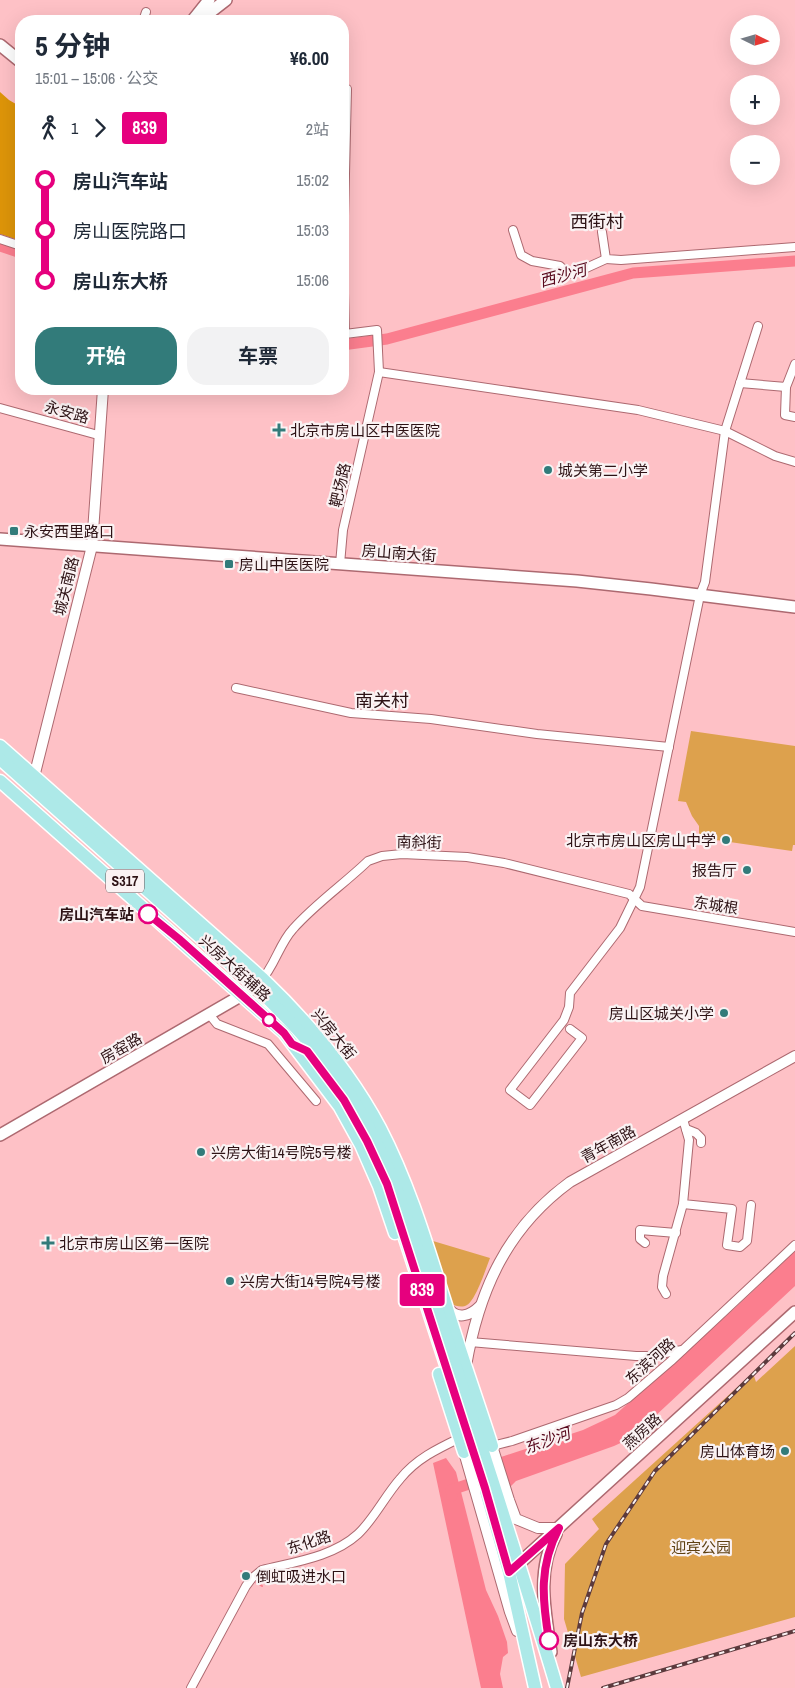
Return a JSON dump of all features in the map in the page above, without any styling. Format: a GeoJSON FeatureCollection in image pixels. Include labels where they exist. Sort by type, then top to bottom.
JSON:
{"type":"FeatureCollection","features":[{"type":"Feature","properties":{"kind":"main road"},"geometry":{"type":"LineString","coordinates":[[196,15],[210,0]]}},
{"type":"Feature","properties":{"kind":"main road"},"geometry":{"type":"LineString","coordinates":[[207,15],[226,0]]}},
{"type":"Feature","properties":{"kind":"main road"},"geometry":{"type":"LineString","coordinates":[[0,39],[15,51]]}},
{"type":"Feature","properties":{"kind":"main road"},"geometry":{"type":"LineString","coordinates":[[0,45],[15,57]]}},
{"type":"Feature","properties":{"kind":"main road","name":"房山南大街"},"geometry":{"type":"LineString","coordinates":[[0,538],[576,581],[795,607]]}},
{"type":"Feature","properties":{"kind":"main road","name":"兴房大街"},"geometry":{"type":"LineString","coordinates":[[0,746],[33,781],[253,988],[288,1028],[336,1075],[352,1098],[375,1138],[399,1196],[467,1401],[474,1447]]}},
{"type":"Feature","properties":{"kind":"main road","name":"兴房大街"},"geometry":{"type":"LineString","coordinates":[[0,759],[33,781]]}},
{"type":"Feature","properties":{"kind":"main road","name":"兴房大街"},"geometry":{"type":"LineString","coordinates":[[0,771],[176,925],[253,988],[284,999],[309,1027],[355,1088],[380,1128],[404,1181],[421,1228],[466,1367],[474,1447]]}},
{"type":"Feature","properties":{"kind":"main road","name":"兴房大街辅路"},"geometry":{"type":"LineString","coordinates":[[2,787],[179,939],[253,988],[292,1044],[340,1107],[361,1145],[378,1186],[395,1232],[436,1361],[474,1447]]}},
{"type":"Feature","properties":{"kind":"main road"},"geometry":{"type":"LineString","coordinates":[[176,925],[179,939]]}},
{"type":"Feature","properties":{"kind":"main road","name":"房窑路"},"geometry":{"type":"LineString","coordinates":[[0,1135],[253,988]]}},
{"type":"Feature","properties":{"kind":"main road"},"geometry":{"type":"LineString","coordinates":[[292,1044],[310,1049],[309,1027]]}},
{"type":"Feature","properties":{"kind":"main road","name":"兴房大街"},"geometry":{"type":"LineString","coordinates":[[310,1049],[344,1100],[383,1175],[474,1447]]}},
{"type":"Feature","properties":{"kind":"main road"},"geometry":{"type":"LineString","coordinates":[[336,1075],[355,1088]]}},
{"type":"Feature","properties":{"kind":"main road"},"geometry":{"type":"LineString","coordinates":[[399,1196],[421,1228]]}},
{"type":"Feature","properties":{"kind":"main road","name":"燕房路"},"geometry":{"type":"LineString","coordinates":[[514,1568],[795,1312]]}},
{"type":"Feature","properties":{"kind":"main road"},"geometry":{"type":"LineString","coordinates":[[436,1361],[438,1343]]}},
{"type":"Feature","properties":{"kind":"main road"},"geometry":{"type":"LineString","coordinates":[[466,1367],[467,1401]]}},
{"type":"Feature","properties":{"kind":"main road"},"geometry":{"type":"LineString","coordinates":[[474,1447],[496,1506],[514,1568],[557,1687]]}},
{"type":"Feature","properties":{"kind":"main road"},"geometry":{"type":"LineString","coordinates":[[557,1687],[546,1618],[543,1576],[547,1553],[559,1528]]}},
{"type":"Feature","properties":{"kind":"main road"},"geometry":{"type":"LineString","coordinates":[[514,1568],[527,1656],[535,1688]]}},
{"type":"Feature","properties":{"kind":"street"},"geometry":{"type":"LineString","coordinates":[[513,230],[521,255],[532,261],[560,266],[568,274],[573,274],[606,259],[621,260],[795,247]]}},
{"type":"Feature","properties":{"kind":"street"},"geometry":{"type":"LineString","coordinates":[[602,232],[606,259]]}},
{"type":"Feature","properties":{"kind":"street"},"geometry":{"type":"LineString","coordinates":[[0,239],[15,244]]}},
{"type":"Feature","properties":{"kind":"street"},"geometry":{"type":"LineString","coordinates":[[570,1029],[582,1038],[530,1105],[510,1090],[564,1020],[569,1007],[570,992],[620,928],[640,887],[700,595],[705,582],[725,431],[758,326]]}},
{"type":"Feature","properties":{"kind":"street","name":"靶场路"},"geometry":{"type":"LineString","coordinates":[[340,564],[343,530],[379,372],[377,330],[349,333]]}},
{"type":"Feature","properties":{"kind":"street"},"geometry":{"type":"LineString","coordinates":[[795,364],[786,387],[785,414],[795,417]]}},
{"type":"Feature","properties":{"kind":"street"},"geometry":{"type":"LineString","coordinates":[[379,372],[638,410],[725,431],[775,456],[795,462]]}},
{"type":"Feature","properties":{"kind":"street"},"geometry":{"type":"LineString","coordinates":[[740,382],[786,387]]}},
{"type":"Feature","properties":{"kind":"street","name":"城关南路"},"geometry":{"type":"LineString","coordinates":[[33,781],[92,546],[98,435],[102,395]]}},
{"type":"Feature","properties":{"kind":"street","name":"永安路"},"geometry":{"type":"LineString","coordinates":[[0,408],[98,435]]}},
{"type":"Feature","properties":{"kind":"street"},"geometry":{"type":"LineString","coordinates":[[236,688],[351,713],[431,719],[537,734],[669,747]]}},
{"type":"Feature","properties":{"kind":"street","name":"南斜街"},"geometry":{"type":"LineString","coordinates":[[253,988],[268,973],[291,930],[368,861],[382,856],[402,854],[467,857],[504,863],[629,894],[635,900]]}},
{"type":"Feature","properties":{"kind":"street","name":"东城根"},"geometry":{"type":"LineString","coordinates":[[635,900],[642,906],[795,932]]}},
{"type":"Feature","properties":{"kind":"street"},"geometry":{"type":"LineString","coordinates":[[209,1014],[217,1024],[268,1044],[316,1101]]}},
{"type":"Feature","properties":{"kind":"street","name":"青年南路"},"geometry":{"type":"LineString","coordinates":[[466,1367],[470,1342],[481,1306],[499,1263],[521,1227],[553,1194],[570,1182],[685,1124],[795,1056]]}},
{"type":"Feature","properties":{"kind":"street"},"geometry":{"type":"LineString","coordinates":[[685,1124],[701,1138],[701,1143]]}},
{"type":"Feature","properties":{"kind":"street"},"geometry":{"type":"LineString","coordinates":[[666,1294],[662,1287],[664,1276],[669,1251],[676,1233],[683,1204],[690,1140],[685,1124]]}},
{"type":"Feature","properties":{"kind":"street"},"geometry":{"type":"LineString","coordinates":[[683,1204],[732,1208],[727,1245],[740,1247],[747,1241],[751,1204]]}},
{"type":"Feature","properties":{"kind":"street"},"geometry":{"type":"LineString","coordinates":[[645,1243],[640,1239],[640,1230],[676,1233]]}},
{"type":"Feature","properties":{"kind":"street","name":"东滨河路"},"geometry":{"type":"LineString","coordinates":[[474,1447],[512,1442],[616,1405],[628,1398],[795,1245]]}},
{"type":"Feature","properties":{"kind":"street"},"geometry":{"type":"LineString","coordinates":[[445,1302],[452,1313],[461,1316],[470,1315],[481,1306]]}},
{"type":"Feature","properties":{"kind":"street"},"geometry":{"type":"LineString","coordinates":[[470,1342],[636,1356],[649,1356],[682,1350]]}},
{"type":"Feature","properties":{"kind":"street"},"geometry":{"type":"LineString","coordinates":[[474,1447],[496,1506],[510,1612],[527,1656]]}},
{"type":"Feature","properties":{"kind":"street","name":"东化路"},"geometry":{"type":"LineString","coordinates":[[191,1688],[246,1586],[256,1573],[339,1548],[359,1534],[399,1479],[426,1455],[474,1447]]}},
{"type":"Feature","properties":{"kind":"street"},"geometry":{"type":"LineString","coordinates":[[496,1506],[516,1519],[538,1528],[559,1528]]}},
{"type":"Feature","properties":{"kind":"green space"},"geometry":{"type":"Polygon","coordinates":[[[691,731],[795,746],[795,845],[793,845],[792,851],[716,840],[716,832],[712,832],[710,839],[699,836],[699,826],[686,802],[678,801],[691,731]]]}},
{"type":"Feature","properties":{"kind":"green space"},"geometry":{"type":"Polygon","coordinates":[[[433,1241],[490,1258],[477,1291],[467,1305],[461,1307],[451,1304],[432,1245],[433,1241]]]}},
{"type":"Feature","properties":{"kind":"green space","name":"迎宾公园"},"geometry":{"type":"Polygon","coordinates":[[[795,1346],[795,1617],[581,1677],[564,1619],[565,1564],[599,1529],[592,1519],[753,1373],[756,1382],[795,1346]]]}},
{"type":"Feature","properties":{"kind":"shaded area"},"geometry":{"type":"Polygon","coordinates":[[[0,92],[15,104],[15,239],[0,234],[0,92]]]}},
{"type":"Feature","properties":{"kind":"shaded area"},"geometry":{"type":"Polygon","coordinates":[[[795,1251],[795,1286],[638,1432],[614,1446],[516,1481],[510,1487],[501,1457],[583,1430],[615,1415],[736,1307],[795,1251]]]}},
{"type":"Feature","properties":{"kind":"shaded area"},"geometry":{"type":"Polygon","coordinates":[[[446,1458],[456,1472],[486,1590],[507,1642],[508,1653],[503,1657],[500,1674],[503,1688],[481,1688],[433,1463],[446,1458]]]}},
{"type":"Feature","properties":{"kind":"waterway","name":"西沙河"},"geometry":{"type":"LineString","coordinates":[[0,246],[15,251]]}},
{"type":"Feature","properties":{"kind":"waterway","name":"西沙河"},"geometry":{"type":"LineString","coordinates":[[349,344],[387,339],[633,273],[795,261]]}},
{"type":"Feature","properties":{"kind":"waterway","name":"东沙河"},"geometry":{"type":"LineString","coordinates":[[452,1496],[451,1490],[499,1474]]}},
{"type":"Feature","properties":{"kind":"waterway"},"geometry":{"type":"LineString","coordinates":[[241,1571],[247,1577]]}},
{"type":"Feature","properties":{"kind":"waterway"},"geometry":{"type":"LineString","coordinates":[[255,1582],[262,1586]]}},
{"type":"Feature","properties":{"kind":"railway"},"geometry":{"type":"LineString","coordinates":[[567,1688],[582,1613],[606,1544],[655,1471],[795,1333]]}},
{"type":"Feature","properties":{"kind":"railway"},"geometry":{"type":"LineString","coordinates":[[603,1688],[795,1631]]}},
{"type":"Feature","properties":{"kind":"bus line","name":"839"},"geometry":{"type":"LineString","coordinates":[[148,914],[179,939],[284,1033],[292,1044],[307,1051],[344,1100],[367,1141],[387,1184],[491,1506],[509,1572],[559,1528],[547,1553],[543,1576],[544,1605],[549,1640]]}},
{"type":"Feature","properties":{"kind":"place","name":"北京市房山区中医医院"},"geometry":{"type":"Point","coordinates":[279,430]}},
{"type":"Feature","properties":{"kind":"place","name":"城关第二小学"},"geometry":{"type":"Point","coordinates":[548,470]}},
{"type":"Feature","properties":{"kind":"place","name":"永安西里路口"},"geometry":{"type":"Point","coordinates":[14,531]}},
{"type":"Feature","properties":{"kind":"place","name":"房山中医医院"},"geometry":{"type":"Point","coordinates":[229,564]}},
{"type":"Feature","properties":{"kind":"place","name":"北京市房山区房山中学"},"geometry":{"type":"Point","coordinates":[726,840]}},
{"type":"Feature","properties":{"kind":"place","name":"报告厅"},"geometry":{"type":"Point","coordinates":[747,870]}},
{"type":"Feature","properties":{"kind":"place","name":"房山汽车站"},"geometry":{"type":"Point","coordinates":[148,914]}},
{"type":"Feature","properties":{"kind":"place","name":"房山区城关小学"},"geometry":{"type":"Point","coordinates":[724,1013]}},
{"type":"Feature","properties":{"kind":"place","name":"兴房大街14号院5号楼"},"geometry":{"type":"Point","coordinates":[201,1152]}},
{"type":"Feature","properties":{"kind":"place","name":"北京市房山区第一医院"},"geometry":{"type":"Point","coordinates":[48,1243]}},
{"type":"Feature","properties":{"kind":"place","name":"兴房大街14号院4号楼"},"geometry":{"type":"Point","coordinates":[230,1281]}},
{"type":"Feature","properties":{"kind":"place","name":"房山体育场"},"geometry":{"type":"Point","coordinates":[785,1451]}},
{"type":"Feature","properties":{"kind":"place","name":"倒虹吸进水口"},"geometry":{"type":"Point","coordinates":[246,1576]}},
{"type":"Feature","properties":{"kind":"place","name":"房山东大桥"},"geometry":{"type":"Point","coordinates":[549,1640]}},
{"type":"Feature","properties":{"kind":"district","name":"西街村"},"geometry":{"type":"Point","coordinates":[597,221]}},
{"type":"Feature","properties":{"kind":"district","name":"南关村"},"geometry":{"type":"Point","coordinates":[382,700]}}]}
